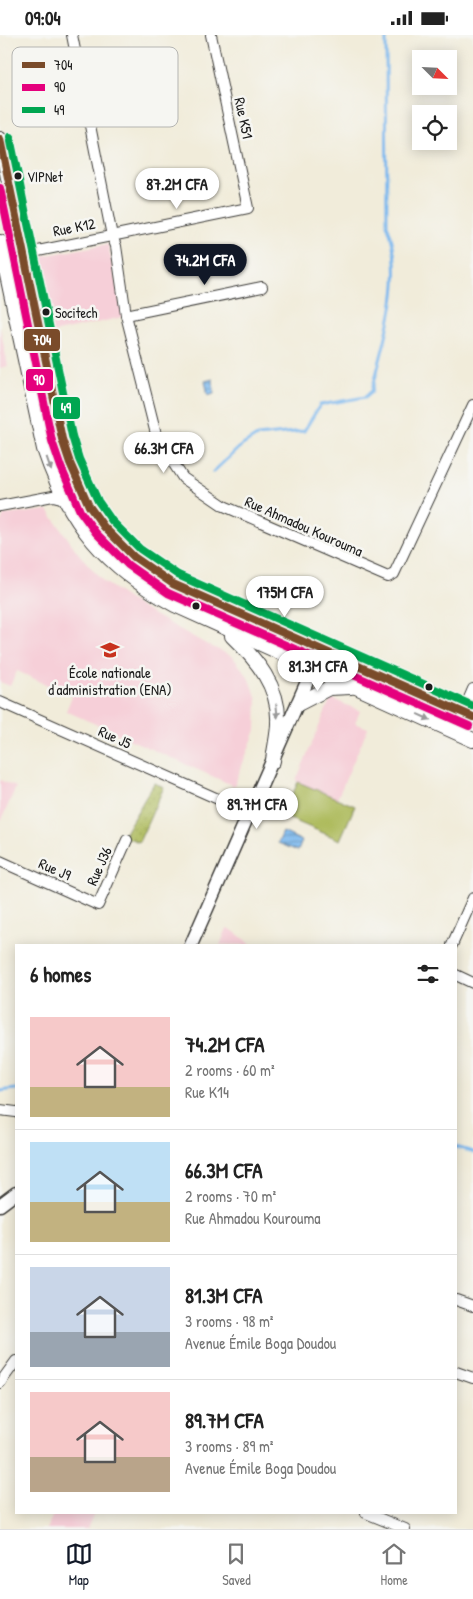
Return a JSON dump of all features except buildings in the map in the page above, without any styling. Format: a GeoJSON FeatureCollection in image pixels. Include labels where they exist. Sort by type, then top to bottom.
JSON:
{"type":"FeatureCollection","features":[{"type":"Feature","properties":{"kind":"main road"},"geometry":{"type":"LineString","coordinates":[[0,139],[62,439],[79,486],[104,527],[151,571],[173,584],[468,715]]}},
{"type":"Feature","properties":{"kind":"main road"},"geometry":{"type":"LineString","coordinates":[[0,242],[44,449],[59,494],[94,543],[132,579],[175,605],[473,739]]}},
{"type":"Feature","properties":{"kind":"main road"},"geometry":{"type":"LineString","coordinates":[[224,628],[252,656],[272,688],[278,723],[272,761]]}},
{"type":"Feature","properties":{"kind":"main road"},"geometry":{"type":"LineString","coordinates":[[298,704],[329,688],[356,688]]}},
{"type":"Feature","properties":{"kind":"street","name":"Rue K51"},"geometry":{"type":"LineString","coordinates":[[212,35],[248,208]]}},
{"type":"Feature","properties":{"kind":"street","name":"Rue Ahmadou Kourouma"},"geometry":{"type":"LineString","coordinates":[[90,127],[112,236],[116,246],[126,315],[157,438],[183,478],[224,506],[388,577],[394,574],[473,405]]}},
{"type":"Feature","properties":{"kind":"street","name":"Rue K12"},"geometry":{"type":"LineString","coordinates":[[4,258],[248,208]]}},
{"type":"Feature","properties":{"kind":"street"},"geometry":{"type":"LineString","coordinates":[[126,315],[262,287]]}},
{"type":"Feature","properties":{"kind":"street"},"geometry":{"type":"LineString","coordinates":[[0,506],[59,494],[79,486]]}},
{"type":"Feature","properties":{"kind":"street"},"geometry":{"type":"LineString","coordinates":[[190,944],[321,650]]}},
{"type":"Feature","properties":{"kind":"street"},"geometry":{"type":"LineString","coordinates":[[454,731],[468,715],[473,689]]}},
{"type":"Feature","properties":{"kind":"street","name":"Rue J5"},"geometry":{"type":"LineString","coordinates":[[0,702],[218,799]]}},
{"type":"Feature","properties":{"kind":"street","name":"Rue J36"},"geometry":{"type":"LineString","coordinates":[[98,905],[127,840]]}},
{"type":"Feature","properties":{"kind":"street","name":"Rue J9"},"geometry":{"type":"LineString","coordinates":[[0,861],[98,905]]}},
{"type":"Feature","properties":{"kind":"street"},"geometry":{"type":"LineString","coordinates":[[452,944],[473,898]]}},
{"type":"Feature","properties":{"kind":"street"},"geometry":{"type":"LineString","coordinates":[[457,975],[473,983]]}},
{"type":"Feature","properties":{"kind":"street"},"geometry":{"type":"LineString","coordinates":[[0,1110],[15,1112]]}},
{"type":"Feature","properties":{"kind":"street"},"geometry":{"type":"LineString","coordinates":[[0,1205],[15,1194]]}},
{"type":"Feature","properties":{"kind":"street"},"geometry":{"type":"LineString","coordinates":[[457,1301],[473,1307]]}},
{"type":"Feature","properties":{"kind":"street"},"geometry":{"type":"LineString","coordinates":[[0,1383],[15,1363]]}},
{"type":"Feature","properties":{"kind":"street"},"geometry":{"type":"LineString","coordinates":[[457,1372],[473,1378]]}},
{"type":"Feature","properties":{"kind":"street"},"geometry":{"type":"LineString","coordinates":[[368,1514],[405,1529]]}},
{"type":"Feature","properties":{"kind":"shaded area"},"geometry":{"type":"Polygon","coordinates":[[[108,244],[123,317],[48,334],[30,258],[108,244]]]}},
{"type":"Feature","properties":{"kind":"shaded area"},"geometry":{"type":"Polygon","coordinates":[[[0,327],[8,366],[0,368],[0,327]]]}},
{"type":"Feature","properties":{"kind":"shaded area","name":"École nationale d'administration (ENA)"},"geometry":{"type":"Polygon","coordinates":[[[48,510],[78,553],[103,581],[140,607],[206,644],[232,656],[247,675],[257,698],[256,730],[234,786],[66,711],[72,696],[17,671],[10,686],[0,682],[0,524],[4,515],[48,510]]]}},
{"type":"Feature","properties":{"kind":"shaded area"},"geometry":{"type":"Polygon","coordinates":[[[331,698],[360,711],[355,723],[368,728],[337,799],[296,781],[331,698]]]}},
{"type":"Feature","properties":{"kind":"shaded area"},"geometry":{"type":"Polygon","coordinates":[[[0,780],[16,787],[0,823],[0,780]]]}},
{"type":"Feature","properties":{"kind":"shaded area"},"geometry":{"type":"Polygon","coordinates":[[[227,928],[251,944],[220,944],[227,928]]]}},
{"type":"Feature","properties":{"kind":"shaded area"},"geometry":{"type":"Polygon","coordinates":[[[54,1514],[94,1514],[87,1529],[46,1529],[54,1514]]]}},
{"type":"Feature","properties":{"kind":"green space"},"geometry":{"type":"Polygon","coordinates":[[[298,782],[355,806],[340,840],[283,816],[298,782]]]}},
{"type":"Feature","properties":{"kind":"green space"},"geometry":{"type":"Polygon","coordinates":[[[154,783],[164,787],[139,842],[123,836],[154,783]]]}},
{"type":"Feature","properties":{"kind":"water"},"geometry":{"type":"Polygon","coordinates":[[[213,379],[214,393],[208,395],[205,381],[213,379]]]}},
{"type":"Feature","properties":{"kind":"water"},"geometry":{"type":"Polygon","coordinates":[[[283,832],[302,841],[298,851],[278,843],[283,832]]]}},
{"type":"Feature","properties":{"kind":"waterway"},"geometry":{"type":"LineString","coordinates":[[213,472],[241,446],[257,436],[304,431],[320,405],[365,397],[372,391],[388,329],[395,286],[393,244],[387,224],[386,35]]}},
{"type":"Feature","properties":{"kind":"waterway"},"geometry":{"type":"LineString","coordinates":[[0,1091],[15,1089]]}},
{"type":"Feature","properties":{"kind":"waterway"},"geometry":{"type":"LineString","coordinates":[[457,1147],[473,1152]]}},
{"type":"Feature","properties":{"kind":"transit line","name":"49"},"geometry":{"type":"LineString","coordinates":[[10,137],[72,436],[79,459],[98,501],[112,521],[140,549],[178,575],[473,706]]}},
{"type":"Feature","properties":{"kind":"transit line","name":"704"},"geometry":{"type":"LineString","coordinates":[[0,139],[62,439],[70,463],[89,506],[104,527],[134,557],[173,584],[473,717]]}},
{"type":"Feature","properties":{"kind":"transit line","name":"90"},"geometry":{"type":"LineString","coordinates":[[0,188],[52,441],[80,511],[96,533],[128,565],[168,593],[469,726]]}},
{"type":"Feature","properties":{"kind":"place","name":"VIPNet"},"geometry":{"type":"Point","coordinates":[18,176]}},
{"type":"Feature","properties":{"kind":"place","name":"Socitech"},"geometry":{"type":"Point","coordinates":[46,312]}},
{"type":"Feature","properties":{"kind":"place","name":"École nationale d'administration (ENA)"},"geometry":{"type":"Point","coordinates":[110,650]}}]}
